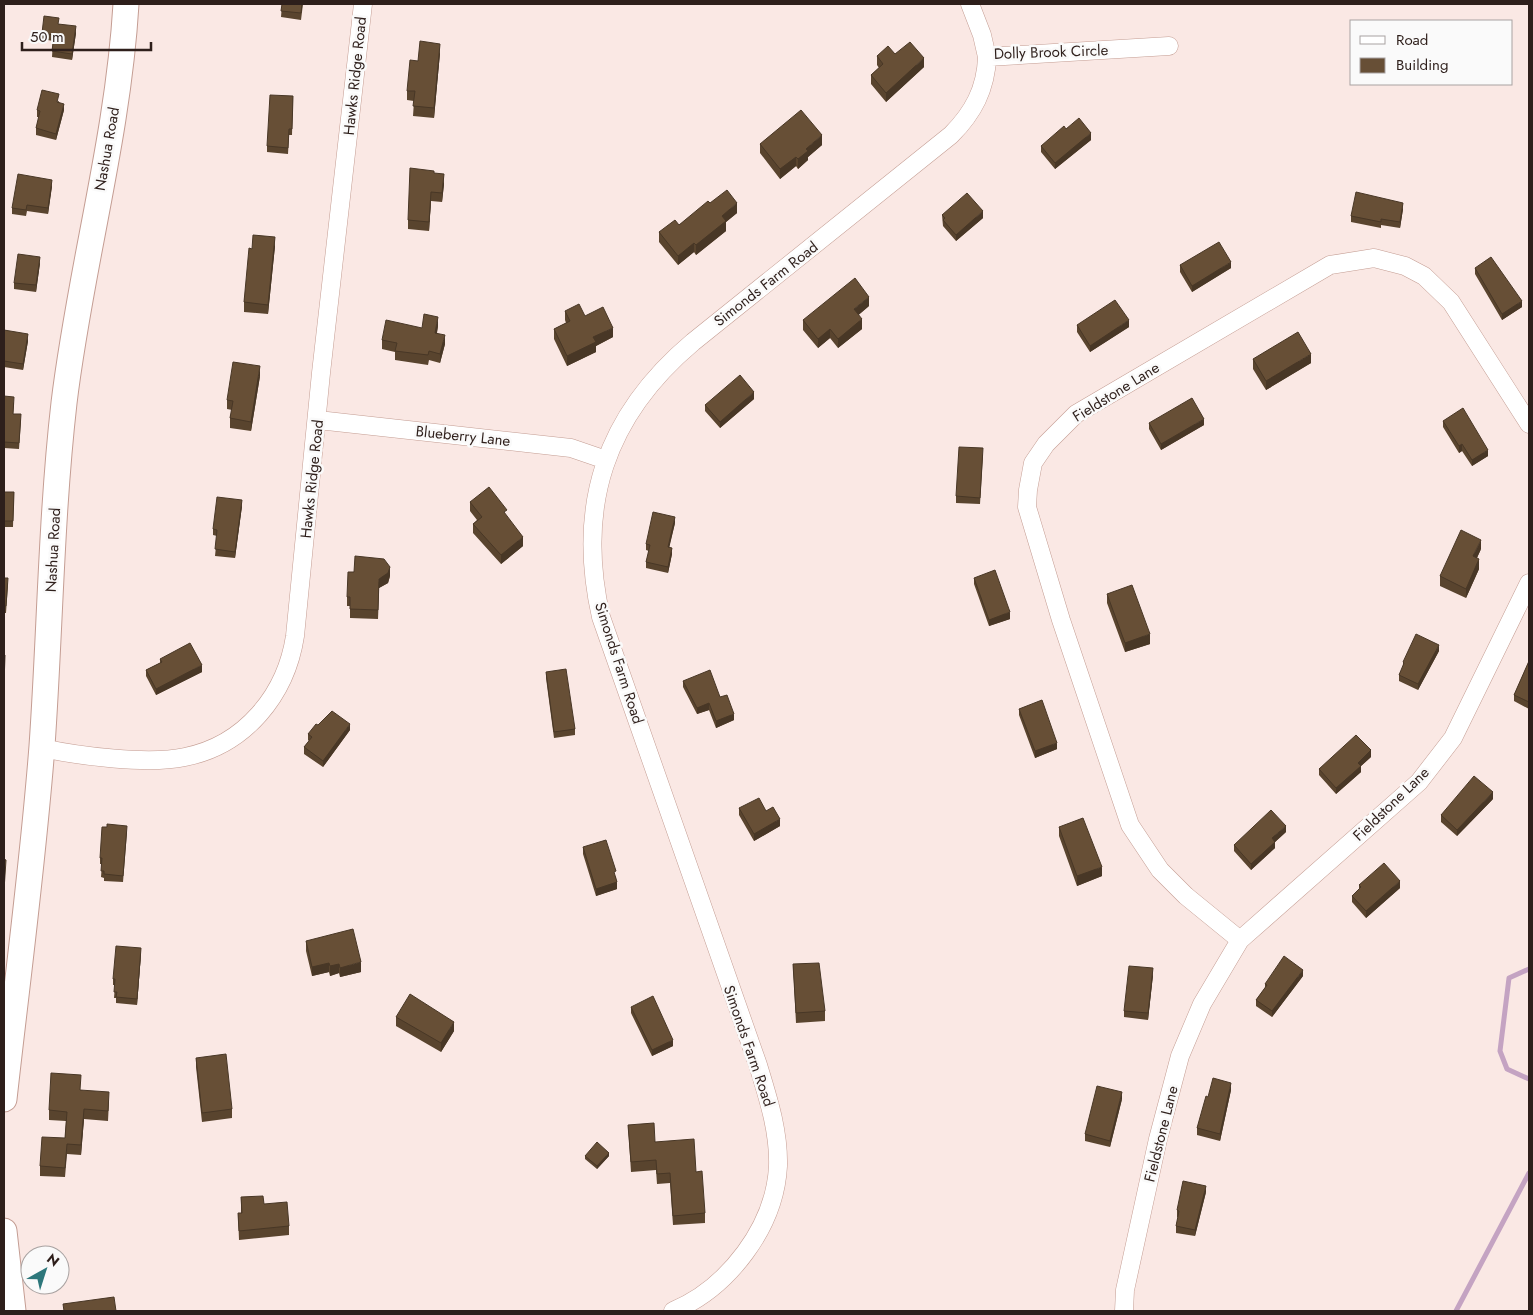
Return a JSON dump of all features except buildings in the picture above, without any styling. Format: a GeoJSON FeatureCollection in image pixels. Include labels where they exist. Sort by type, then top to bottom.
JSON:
{"type":"FeatureCollection","features":[{"type":"Feature","properties":{"kind":"main road","name":"Nashua Road"},"geometry":{"type":"LineString","coordinates":[[4,1099],[42,748],[55,511],[63,414],[81,293],[114,116],[126,4]]}},
{"type":"Feature","properties":{"kind":"main road"},"geometry":{"type":"LineString","coordinates":[[4,1231],[13,1311]]}},
{"type":"Feature","properties":{"kind":"street","name":"Hawks Ridge Road"},"geometry":{"type":"LineString","coordinates":[[42,748],[145,760],[186,757],[223,744],[246,728],[264,710],[282,681],[293,649],[363,4]]}},
{"type":"Feature","properties":{"kind":"street","name":"Dolly Brook Circle"},"geometry":{"type":"LineString","coordinates":[[970,4],[982,35],[987,57],[1168,46]]}},
{"type":"Feature","properties":{"kind":"street","name":"Simonds Farm Road"},"geometry":{"type":"LineString","coordinates":[[673,1311],[697,1299],[724,1278],[753,1240],[768,1210],[776,1181],[777,1146],[773,1116],[758,1065],[601,618],[595,590],[591,546],[593,512],[606,460],[631,410],[667,364],[961,125],[976,103],[981,91],[987,57]]}},
{"type":"Feature","properties":{"kind":"street","name":"Fieldstone Lane"},"geometry":{"type":"LineString","coordinates":[[1240,940],[1186,896],[1160,870],[1130,825],[1061,620],[1027,507],[1033,463],[1046,444],[1076,414],[1330,264],[1374,258],[1405,266],[1424,276],[1451,302],[1529,424]]}},
{"type":"Feature","properties":{"kind":"street","name":"Blueberry Lane"},"geometry":{"type":"LineString","coordinates":[[318,420],[571,448],[606,460]]}},
{"type":"Feature","properties":{"kind":"street","name":"Fieldstone Lane"},"geometry":{"type":"LineString","coordinates":[[1124,1311],[1125,1290],[1156,1149],[1180,1056],[1202,1004],[1240,940],[1419,782],[1453,738],[1529,583]]}},
{"type":"Feature","properties":{"kind":"waterway"},"geometry":{"type":"LineString","coordinates":[[1529,969],[1509,978],[1500,1051],[1507,1069],[1529,1079]]}},
{"type":"Feature","properties":{"kind":"waterway"},"geometry":{"type":"LineString","coordinates":[[1456,1311],[1529,1173]]}}]}
